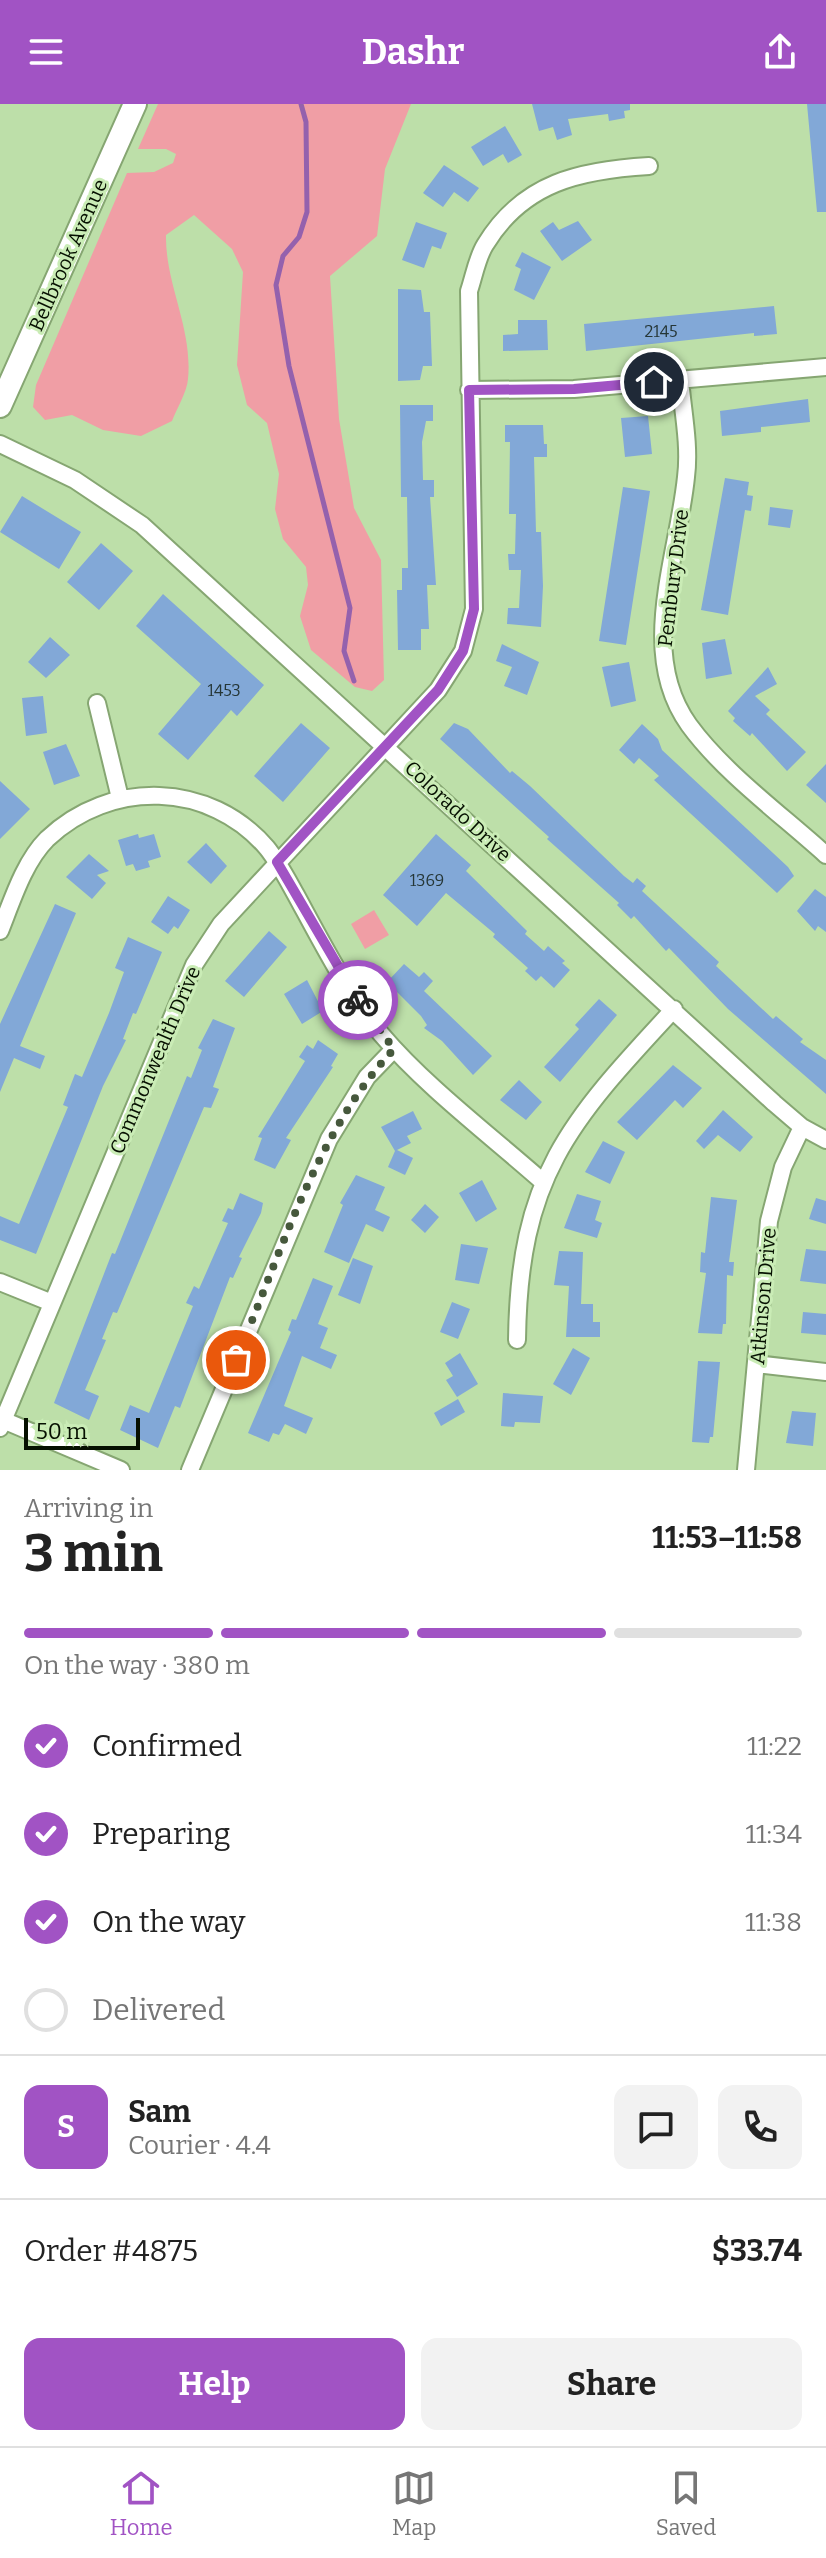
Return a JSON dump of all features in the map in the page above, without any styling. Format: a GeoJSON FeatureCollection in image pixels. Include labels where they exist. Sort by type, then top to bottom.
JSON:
{"type":"FeatureCollection","features":[{"type":"Feature","properties":{"kind":"street","name":"Bellbrook Avenue"},"geometry":{"type":"LineString","coordinates":[[0,406],[135,104]]}},
{"type":"Feature","properties":{"kind":"street","name":"Commonwealth Drive"},"geometry":{"type":"LineString","coordinates":[[2,1424],[194,965],[221,924],[438,690],[463,651],[474,609],[469,291],[484,246],[514,208],[558,179],[609,168],[649,166]]}},
{"type":"Feature","properties":{"kind":"street"},"geometry":{"type":"LineString","coordinates":[[469,390],[574,389],[826,367]]}},
{"type":"Feature","properties":{"kind":"street","name":"Pembury Drive"},"geometry":{"type":"LineString","coordinates":[[680,380],[687,475],[662,639],[668,680],[679,708],[708,747],[826,855]]}},
{"type":"Feature","properties":{"kind":"street","name":"Colorado Drive"},"geometry":{"type":"LineString","coordinates":[[0,444],[75,480],[142,525],[802,1127],[826,1140]]}},
{"type":"Feature","properties":{"kind":"street"},"geometry":{"type":"LineString","coordinates":[[97,703],[120,798]]}},
{"type":"Feature","properties":{"kind":"street"},"geometry":{"type":"LineString","coordinates":[[0,931],[21,880],[45,841],[80,812],[120,798],[162,794],[206,803],[244,825],[277,862],[365,1012],[394,1049],[543,1182]]}},
{"type":"Feature","properties":{"kind":"street"},"geometry":{"type":"LineString","coordinates":[[517,1340],[518,1280],[526,1235],[543,1182],[566,1134],[602,1086],[674,1009]]}},
{"type":"Feature","properties":{"kind":"street"},"geometry":{"type":"LineString","coordinates":[[190,1470],[329,1139],[367,1077],[394,1049]]}},
{"type":"Feature","properties":{"kind":"street","name":"Atkinson Drive"},"geometry":{"type":"LineString","coordinates":[[746,1470],[769,1221],[783,1167],[802,1127]]}},
{"type":"Feature","properties":{"kind":"street"},"geometry":{"type":"LineString","coordinates":[[0,1282],[52,1303]]}},
{"type":"Feature","properties":{"kind":"street"},"geometry":{"type":"LineString","coordinates":[[756,1364],[826,1372]]}},
{"type":"Feature","properties":{"kind":"street"},"geometry":{"type":"LineString","coordinates":[[2,1424],[121,1470]]}},
{"type":"Feature","properties":{"kind":"shaded area"},"geometry":{"type":"Polygon","coordinates":[[[158,104],[411,104],[385,169],[377,236],[330,276],[339,419],[354,508],[381,560],[384,680],[372,691],[355,687],[311,650],[300,616],[308,585],[306,567],[283,539],[275,509],[279,474],[267,423],[247,405],[237,365],[243,272],[232,249],[194,215],[166,235],[188,360],[187,384],[172,421],[141,436],[103,430],[72,415],[45,420],[33,407],[36,385],[127,173],[154,172],[173,163],[176,154],[166,149],[138,149],[158,104]]]}},
{"type":"Feature","properties":{"kind":"shaded area"},"geometry":{"type":"Polygon","coordinates":[[[374,910],[389,935],[365,949],[351,924],[374,910]]]}},
{"type":"Feature","properties":{"kind":"building"},"geometry":{"type":"Polygon","coordinates":[[[532,104],[630,104],[630,110],[624,111],[625,118],[609,121],[608,114],[568,119],[572,135],[557,140],[553,127],[539,131],[532,104]]]}},
{"type":"Feature","properties":{"kind":"building"},"geometry":{"type":"Polygon","coordinates":[[[807,104],[826,104],[826,212],[817,212],[807,104]]]}},
{"type":"Feature","properties":{"kind":"building"},"geometry":{"type":"Polygon","coordinates":[[[505,126],[522,155],[508,163],[503,154],[483,166],[471,147],[505,126]]]}},
{"type":"Feature","properties":{"kind":"building"},"geometry":{"type":"Polygon","coordinates":[[[444,165],[479,188],[468,202],[454,192],[443,207],[423,193],[444,165]]]}},
{"type":"Feature","properties":{"kind":"building"},"geometry":{"type":"Polygon","coordinates":[[[578,221],[592,240],[562,261],[540,231],[553,222],[559,230],[578,221]]]}},
{"type":"Feature","properties":{"kind":"building"},"geometry":{"type":"Polygon","coordinates":[[[416,222],[447,233],[441,249],[432,246],[424,268],[402,260],[416,222]]]}},
{"type":"Feature","properties":{"kind":"building"},"geometry":{"type":"Polygon","coordinates":[[[522,252],[551,267],[534,300],[514,290],[521,269],[515,266],[522,252]]]}},
{"type":"Feature","properties":{"kind":"building"},"geometry":{"type":"Polygon","coordinates":[[[398,289],[421,290],[424,312],[430,312],[432,366],[423,366],[420,380],[398,381],[398,289]]]}},
{"type":"Feature","properties":{"kind":"building"},"geometry":{"type":"Polygon","coordinates":[[[774,306],[777,334],[754,336],[754,333],[586,351],[584,324],[774,306]]]}},
{"type":"Feature","properties":{"kind":"building"},"geometry":{"type":"Polygon","coordinates":[[[518,320],[547,320],[548,350],[503,351],[503,335],[518,334],[518,320]]]}},
{"type":"Feature","properties":{"kind":"building"},"geometry":{"type":"Polygon","coordinates":[[[808,399],[810,422],[761,427],[761,432],[722,436],[720,411],[808,399]]]}},
{"type":"Feature","properties":{"kind":"building"},"geometry":{"type":"Polygon","coordinates":[[[400,405],[433,405],[433,421],[426,421],[422,442],[423,480],[434,480],[434,497],[430,497],[436,585],[427,585],[429,629],[421,629],[421,650],[398,650],[397,590],[402,590],[402,568],[408,568],[407,497],[401,497],[400,405]]]}},
{"type":"Feature","properties":{"kind":"building"},"geometry":{"type":"Polygon","coordinates":[[[648,416],[652,454],[625,457],[621,418],[648,416]]]}},
{"type":"Feature","properties":{"kind":"building"},"geometry":{"type":"Polygon","coordinates":[[[505,425],[543,425],[544,444],[547,444],[547,457],[534,457],[536,532],[541,532],[541,627],[507,624],[508,608],[519,608],[521,570],[509,570],[508,554],[515,554],[516,514],[509,514],[510,442],[505,442],[505,425]]]}},
{"type":"Feature","properties":{"kind":"building"},"geometry":{"type":"Polygon","coordinates":[[[725,478],[749,482],[747,495],[753,496],[751,511],[745,510],[728,615],[701,610],[725,478]]]}},
{"type":"Feature","properties":{"kind":"building"},"geometry":{"type":"Polygon","coordinates":[[[623,487],[650,491],[626,645],[599,641],[623,487]]]}},
{"type":"Feature","properties":{"kind":"building"},"geometry":{"type":"Polygon","coordinates":[[[22,496],[81,532],[59,569],[0,532],[22,496]]]}},
{"type":"Feature","properties":{"kind":"building"},"geometry":{"type":"Polygon","coordinates":[[[770,507],[793,510],[790,528],[768,525],[770,507]]]}},
{"type":"Feature","properties":{"kind":"building"},"geometry":{"type":"Polygon","coordinates":[[[101,543],[133,571],[99,610],[67,582],[101,543]]]}},
{"type":"Feature","properties":{"kind":"building"},"geometry":{"type":"Polygon","coordinates":[[[163,594],[264,685],[237,716],[231,710],[188,760],[158,734],[201,684],[136,626],[163,594]]]}},
{"type":"Feature","properties":{"kind":"building"},"geometry":{"type":"Polygon","coordinates":[[[50,637],[70,655],[46,678],[28,662],[50,637]]]}},
{"type":"Feature","properties":{"kind":"building"},"geometry":{"type":"Polygon","coordinates":[[[725,639],[732,674],[706,679],[702,643],[725,639]]]}},
{"type":"Feature","properties":{"kind":"building"},"geometry":{"type":"Polygon","coordinates":[[[502,644],[539,662],[527,695],[504,686],[512,667],[496,661],[502,644]]]}},
{"type":"Feature","properties":{"kind":"building"},"geometry":{"type":"Polygon","coordinates":[[[629,662],[636,701],[611,707],[602,667],[629,662]]]}},
{"type":"Feature","properties":{"kind":"building"},"geometry":{"type":"Polygon","coordinates":[[[768,667],[777,684],[755,696],[770,710],[766,714],[806,752],[787,771],[752,733],[750,736],[733,721],[735,718],[728,711],[768,667]]]}},
{"type":"Feature","properties":{"kind":"building"},"geometry":{"type":"Polygon","coordinates":[[[43,696],[47,733],[26,736],[22,698],[43,696]]]}},
{"type":"Feature","properties":{"kind":"building"},"geometry":{"type":"Polygon","coordinates":[[[301,723],[330,748],[283,802],[254,776],[301,723]]]}},
{"type":"Feature","properties":{"kind":"building"},"geometry":{"type":"Polygon","coordinates":[[[454,723],[468,729],[510,773],[512,771],[530,786],[624,876],[633,883],[637,878],[646,886],[642,891],[719,962],[716,966],[773,1019],[776,1016],[803,1039],[800,1042],[826,1060],[826,1094],[728,1009],[669,948],[666,951],[634,916],[631,919],[617,905],[619,903],[547,839],[549,837],[440,739],[454,723]]]}},
{"type":"Feature","properties":{"kind":"building"},"geometry":{"type":"Polygon","coordinates":[[[642,724],[658,739],[662,750],[788,867],[794,876],[777,893],[654,780],[659,776],[639,758],[634,764],[619,750],[642,724]]]}},
{"type":"Feature","properties":{"kind":"building"},"geometry":{"type":"Polygon","coordinates":[[[66,744],[80,776],[54,785],[43,752],[66,744]]]}},
{"type":"Feature","properties":{"kind":"building"},"geometry":{"type":"Polygon","coordinates":[[[826,764],[826,803],[806,785],[826,764]]]}},
{"type":"Feature","properties":{"kind":"building"},"geometry":{"type":"Polygon","coordinates":[[[0,781],[30,809],[0,839],[0,781]]]}},
{"type":"Feature","properties":{"kind":"building"},"geometry":{"type":"Polygon","coordinates":[[[138,834],[139,838],[154,834],[161,857],[148,861],[150,867],[136,871],[133,864],[126,866],[118,840],[138,834]]]}},
{"type":"Feature","properties":{"kind":"building"},"geometry":{"type":"Polygon","coordinates":[[[436,834],[471,865],[466,871],[527,931],[525,934],[544,951],[548,946],[565,961],[562,963],[570,970],[554,988],[541,976],[536,981],[525,971],[528,968],[493,937],[495,934],[446,893],[417,926],[383,895],[436,834]]]}},
{"type":"Feature","properties":{"kind":"building"},"geometry":{"type":"Polygon","coordinates":[[[206,843],[227,866],[211,884],[187,862],[206,843]]]}},
{"type":"Feature","properties":{"kind":"building"},"geometry":{"type":"Polygon","coordinates":[[[89,854],[109,871],[97,875],[106,883],[92,899],[66,877],[89,854]]]}},
{"type":"Feature","properties":{"kind":"building"},"geometry":{"type":"Polygon","coordinates":[[[815,889],[826,897],[826,932],[818,926],[815,931],[797,911],[815,889]]]}},
{"type":"Feature","properties":{"kind":"building"},"geometry":{"type":"Polygon","coordinates":[[[168,896],[190,910],[178,929],[174,926],[168,934],[151,922],[168,896]]]}},
{"type":"Feature","properties":{"kind":"building"},"geometry":{"type":"Polygon","coordinates":[[[55,904],[76,913],[20,1046],[45,1056],[40,1069],[14,1058],[0,1092],[0,1024],[55,904]]]}},
{"type":"Feature","properties":{"kind":"building"},"geometry":{"type":"Polygon","coordinates":[[[269,931],[287,947],[244,997],[225,981],[269,931]]]}},
{"type":"Feature","properties":{"kind":"building"},"geometry":{"type":"Polygon","coordinates":[[[128,937],[162,952],[136,1014],[133,1013],[123,1039],[126,1040],[103,1086],[36,1254],[0,1240],[0,1216],[19,1224],[68,1107],[63,1105],[75,1074],[82,1077],[109,1013],[124,972],[115,968],[128,937]]]}},
{"type":"Feature","properties":{"kind":"building"},"geometry":{"type":"Polygon","coordinates":[[[404,964],[419,977],[424,972],[433,981],[424,991],[492,1056],[473,1075],[442,1041],[424,1028],[427,1025],[421,1016],[387,982],[404,964]]]}},
{"type":"Feature","properties":{"kind":"building"},"geometry":{"type":"Polygon","coordinates":[[[307,980],[323,1011],[302,1024],[284,994],[307,980]]]}},
{"type":"Feature","properties":{"kind":"building"},"geometry":{"type":"Polygon","coordinates":[[[599,999],[617,1015],[560,1082],[544,1067],[579,1029],[575,1025],[599,999]]]}},
{"type":"Feature","properties":{"kind":"building"},"geometry":{"type":"Polygon","coordinates":[[[213,1019],[235,1028],[213,1087],[219,1089],[211,1108],[204,1107],[117,1313],[113,1312],[102,1339],[106,1340],[85,1390],[99,1396],[89,1420],[54,1403],[112,1253],[115,1254],[187,1076],[191,1078],[202,1050],[198,1048],[213,1019]]]}},
{"type":"Feature","properties":{"kind":"building"},"geometry":{"type":"Polygon","coordinates":[[[318,1040],[338,1054],[333,1067],[286,1138],[291,1140],[275,1169],[254,1160],[262,1138],[258,1137],[305,1061],[299,1057],[307,1045],[313,1049],[318,1040]]]}},
{"type":"Feature","properties":{"kind":"building"},"geometry":{"type":"Polygon","coordinates":[[[673,1065],[702,1088],[683,1108],[675,1100],[637,1140],[617,1122],[673,1065]]]}},
{"type":"Feature","properties":{"kind":"building"},"geometry":{"type":"Polygon","coordinates":[[[519,1080],[542,1102],[526,1120],[500,1100],[519,1080]]]}},
{"type":"Feature","properties":{"kind":"building"},"geometry":{"type":"Polygon","coordinates":[[[723,1110],[753,1137],[740,1152],[718,1135],[704,1149],[696,1141],[723,1110]]]}},
{"type":"Feature","properties":{"kind":"building"},"geometry":{"type":"Polygon","coordinates":[[[413,1111],[422,1129],[407,1136],[411,1143],[397,1150],[413,1158],[405,1175],[388,1167],[395,1151],[381,1127],[413,1111]]]}},
{"type":"Feature","properties":{"kind":"building"},"geometry":{"type":"Polygon","coordinates":[[[603,1141],[625,1152],[610,1184],[585,1172],[603,1141]]]}},
{"type":"Feature","properties":{"kind":"building"},"geometry":{"type":"Polygon","coordinates":[[[356,1175],[385,1187],[375,1210],[390,1217],[383,1232],[366,1224],[349,1263],[324,1252],[343,1205],[340,1203],[356,1175]]]}},
{"type":"Feature","properties":{"kind":"building"},"geometry":{"type":"Polygon","coordinates":[[[482,1180],[497,1209],[476,1222],[459,1193],[482,1180]]]}},
{"type":"Feature","properties":{"kind":"building"},"geometry":{"type":"Polygon","coordinates":[[[240,1193],[263,1203],[261,1213],[239,1257],[242,1258],[233,1278],[230,1277],[180,1408],[175,1406],[158,1448],[120,1430],[130,1405],[149,1413],[193,1306],[186,1303],[194,1286],[199,1289],[228,1223],[222,1221],[228,1208],[233,1210],[240,1193]]]}},
{"type":"Feature","properties":{"kind":"building"},"geometry":{"type":"Polygon","coordinates":[[[577,1194],[601,1201],[595,1220],[602,1223],[597,1238],[564,1228],[577,1194]]]}},
{"type":"Feature","properties":{"kind":"building"},"geometry":{"type":"Polygon","coordinates":[[[711,1197],[737,1200],[729,1262],[734,1262],[733,1276],[727,1275],[726,1324],[723,1324],[722,1334],[698,1333],[706,1273],[700,1272],[701,1252],[705,1253],[711,1197]]]}},
{"type":"Feature","properties":{"kind":"building"},"geometry":{"type":"Polygon","coordinates":[[[816,1198],[826,1201],[826,1224],[809,1219],[816,1198]]]}},
{"type":"Feature","properties":{"kind":"building"},"geometry":{"type":"Polygon","coordinates":[[[425,1204],[439,1217],[425,1233],[411,1220],[425,1204]]]}},
{"type":"Feature","properties":{"kind":"building"},"geometry":{"type":"Polygon","coordinates":[[[461,1244],[488,1248],[479,1284],[455,1280],[461,1244]]]}},
{"type":"Feature","properties":{"kind":"building"},"geometry":{"type":"Polygon","coordinates":[[[806,1249],[826,1251],[826,1284],[800,1281],[806,1249]]]}},
{"type":"Feature","properties":{"kind":"building"},"geometry":{"type":"Polygon","coordinates":[[[559,1251],[583,1252],[581,1304],[593,1304],[593,1322],[600,1322],[600,1337],[566,1337],[569,1286],[554,1285],[559,1251]]]}},
{"type":"Feature","properties":{"kind":"building"},"geometry":{"type":"Polygon","coordinates":[[[353,1258],[373,1266],[360,1304],[338,1295],[353,1258]]]}},
{"type":"Feature","properties":{"kind":"building"},"geometry":{"type":"Polygon","coordinates":[[[313,1278],[333,1286],[318,1324],[328,1328],[320,1348],[337,1355],[331,1369],[302,1356],[284,1406],[313,1418],[306,1434],[285,1424],[279,1435],[273,1433],[269,1442],[248,1433],[291,1332],[288,1330],[292,1319],[296,1320],[313,1278]]]}},
{"type":"Feature","properties":{"kind":"building"},"geometry":{"type":"Polygon","coordinates":[[[452,1302],[470,1309],[458,1339],[440,1332],[452,1302]]]}},
{"type":"Feature","properties":{"kind":"building"},"geometry":{"type":"Polygon","coordinates":[[[803,1312],[826,1314],[826,1335],[801,1333],[803,1312]]]}},
{"type":"Feature","properties":{"kind":"building"},"geometry":{"type":"Polygon","coordinates":[[[573,1348],[590,1358],[571,1395],[553,1384],[573,1348]]]}},
{"type":"Feature","properties":{"kind":"building"},"geometry":{"type":"Polygon","coordinates":[[[460,1353],[478,1384],[457,1397],[446,1380],[453,1376],[445,1363],[460,1353]]]}},
{"type":"Feature","properties":{"kind":"building"},"geometry":{"type":"Polygon","coordinates":[[[698,1361],[720,1362],[713,1437],[710,1437],[709,1443],[692,1442],[698,1361]]]}},
{"type":"Feature","properties":{"kind":"building"},"geometry":{"type":"Polygon","coordinates":[[[503,1393],[543,1396],[540,1423],[515,1422],[514,1427],[501,1426],[503,1393]]]}},
{"type":"Feature","properties":{"kind":"building"},"geometry":{"type":"Polygon","coordinates":[[[458,1399],[465,1412],[441,1426],[434,1413],[458,1399]]]}},
{"type":"Feature","properties":{"kind":"building"},"geometry":{"type":"Polygon","coordinates":[[[792,1411],[816,1413],[813,1446],[786,1443],[792,1411]]]}},
{"type":"Feature","properties":{"kind":"waterway"},"geometry":{"type":"LineString","coordinates":[[301,104],[306,122],[307,212],[299,237],[283,256],[276,285],[289,366],[350,608],[344,651],[354,681]]}},
{"type":"Feature","properties":{"kind":"way so far"},"geometry":{"type":"LineString","coordinates":[[236,1360],[329,1139],[367,1077],[394,1049],[358,1000]]}},
{"type":"Feature","properties":{"kind":"route"},"geometry":{"type":"LineString","coordinates":[[358,1000],[277,862],[438,690],[463,651],[474,609],[469,390],[574,389],[654,382]]}}]}
